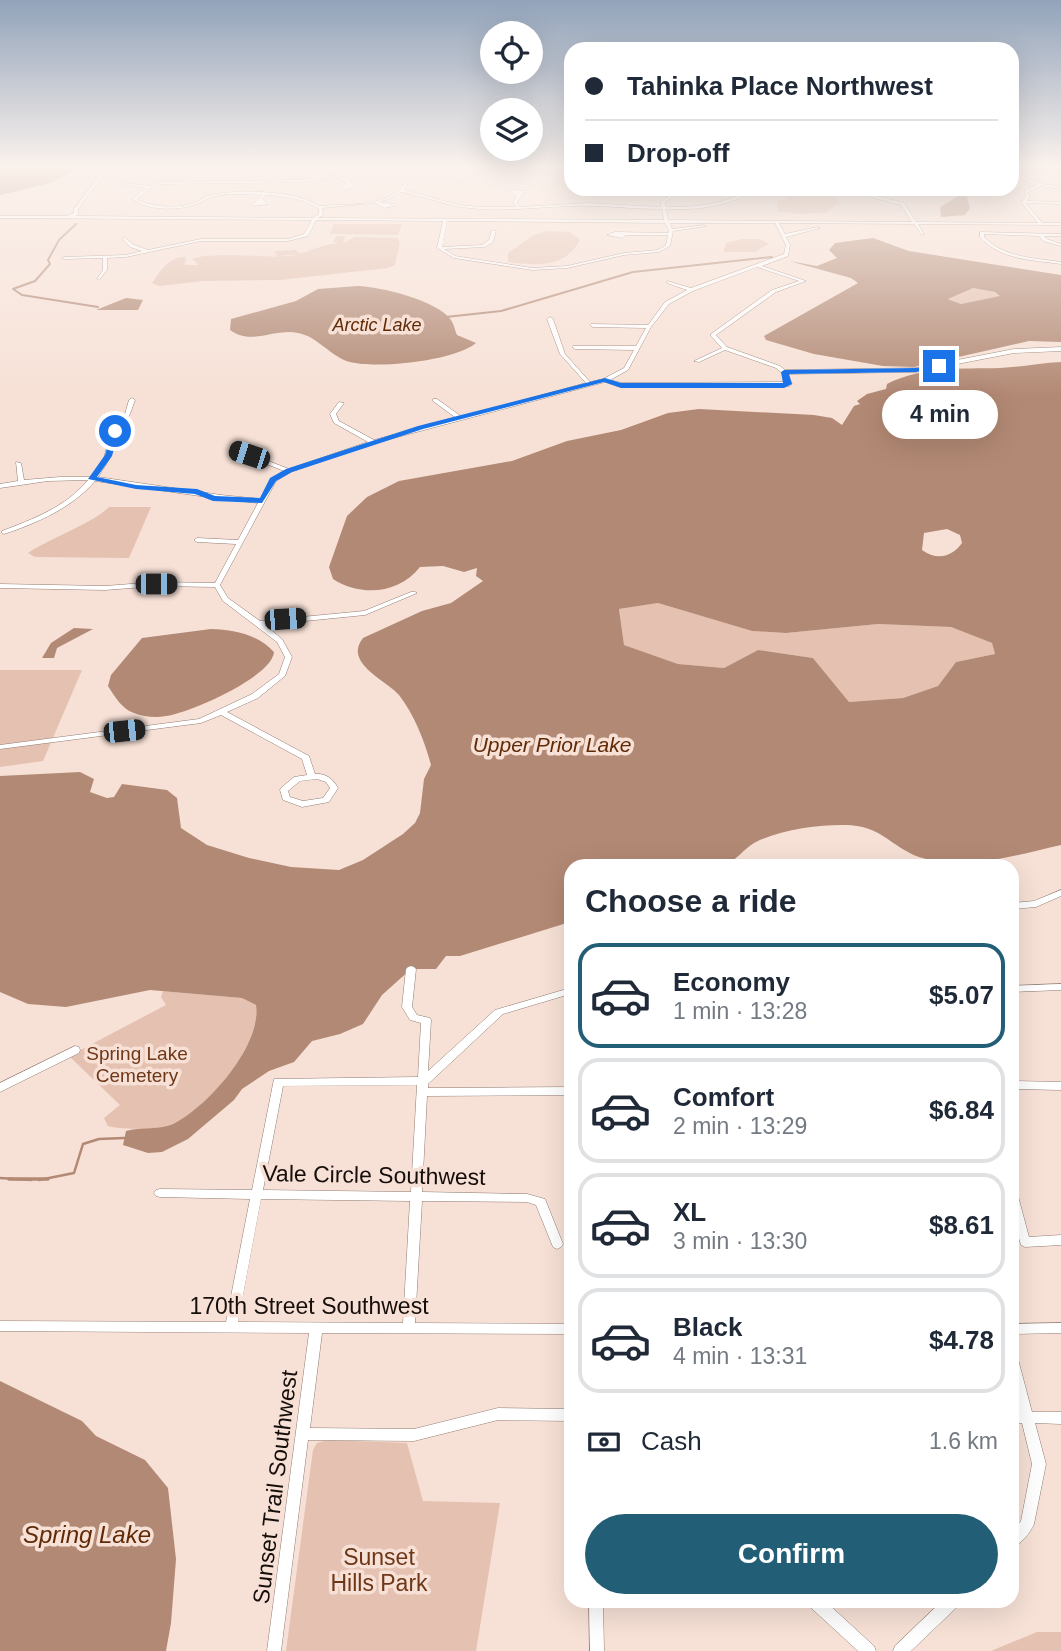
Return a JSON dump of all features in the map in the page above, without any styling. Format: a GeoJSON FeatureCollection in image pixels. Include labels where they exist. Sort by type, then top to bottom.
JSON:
{"type":"FeatureCollection","features":[{"type":"Feature","properties":{"kind":"street"},"geometry":{"type":"LineString","coordinates":[[128,242],[148,252]]}},
{"type":"Feature","properties":{"kind":"street"},"geometry":{"type":"LineString","coordinates":[[64,258],[106,258],[148,252],[188,242]]}},
{"type":"Feature","properties":{"kind":"street"},"geometry":{"type":"LineString","coordinates":[[439,247],[440,242]]}},
{"type":"Feature","properties":{"kind":"street"},"geometry":{"type":"LineString","coordinates":[[439,247],[483,246],[491,242]]}},
{"type":"Feature","properties":{"kind":"street"},"geometry":{"type":"LineString","coordinates":[[439,247],[449,256],[499,266],[551,268],[659,251],[668,246],[669,242]]}},
{"type":"Feature","properties":{"kind":"street"},"geometry":{"type":"LineString","coordinates":[[217,585],[273,480],[289,471],[373,442],[605,380],[626,369],[649,327],[667,303],[691,290],[788,252],[785,242]]}},
{"type":"Feature","properties":{"kind":"street"},"geometry":{"type":"LineString","coordinates":[[985,242],[992,247],[1061,264]]}},
{"type":"Feature","properties":{"kind":"street"},"geometry":{"type":"LineString","coordinates":[[99,279],[105,270],[106,258]]}},
{"type":"Feature","properties":{"kind":"street"},"geometry":{"type":"LineString","coordinates":[[758,266],[804,281],[774,291],[716,330],[713,335],[726,348],[784,372],[916,370],[1014,351],[1061,349]]}},
{"type":"Feature","properties":{"kind":"street"},"geometry":{"type":"LineString","coordinates":[[669,282],[691,290]]}},
{"type":"Feature","properties":{"kind":"street"},"geometry":{"type":"LineString","coordinates":[[550,319],[563,354],[589,384]]}},
{"type":"Feature","properties":{"kind":"street"},"geometry":{"type":"LineString","coordinates":[[593,325],[649,327]]}},
{"type":"Feature","properties":{"kind":"street"},"geometry":{"type":"LineString","coordinates":[[575,347],[638,348]]}},
{"type":"Feature","properties":{"kind":"street"},"geometry":{"type":"LineString","coordinates":[[697,362],[726,348]]}},
{"type":"Feature","properties":{"kind":"street"},"geometry":{"type":"LineString","coordinates":[[605,380],[621,385],[789,384],[784,372]]}},
{"type":"Feature","properties":{"kind":"street"},"geometry":{"type":"LineString","coordinates":[[4,532],[56,512],[92,479],[108,456],[115,431],[130,414],[132,400]]}},
{"type":"Feature","properties":{"kind":"street"},"geometry":{"type":"LineString","coordinates":[[435,400],[460,418]]}},
{"type":"Feature","properties":{"kind":"street"},"geometry":{"type":"LineString","coordinates":[[341,403],[333,414],[335,422],[373,442]]}},
{"type":"Feature","properties":{"kind":"street"},"geometry":{"type":"LineString","coordinates":[[233,449],[289,471]]}},
{"type":"Feature","properties":{"kind":"street"},"geometry":{"type":"LineString","coordinates":[[18,463],[22,482]]}},
{"type":"Feature","properties":{"kind":"street"},"geometry":{"type":"LineString","coordinates":[[0,486],[22,482],[92,479],[136,487],[197,492],[213,498],[262,500]]}},
{"type":"Feature","properties":{"kind":"street"},"geometry":{"type":"LineString","coordinates":[[197,540],[240,541]]}},
{"type":"Feature","properties":{"kind":"street"},"geometry":{"type":"LineString","coordinates":[[0,586],[217,585]]}},
{"type":"Feature","properties":{"kind":"street"},"geometry":{"type":"LineString","coordinates":[[0,747],[174,726],[222,712],[274,681],[285,670],[289,659],[288,648],[261,623],[225,599],[217,585]]}},
{"type":"Feature","properties":{"kind":"street"},"geometry":{"type":"LineString","coordinates":[[261,623],[365,613],[413,593]]}},
{"type":"Feature","properties":{"kind":"street"},"geometry":{"type":"LineString","coordinates":[[222,712],[306,758],[312,776]]}},
{"type":"Feature","properties":{"kind":"street"},"geometry":{"type":"LineString","coordinates":[[312,776],[333,784],[330,797],[308,804],[286,797],[284,790],[291,782],[312,776]]}},
{"type":"Feature","properties":{"kind":"street"},"geometry":{"type":"LineString","coordinates":[[1019,905],[1036,904],[1061,894]]}},
{"type":"Feature","properties":{"kind":"street"},"geometry":{"type":"LineString","coordinates":[[408,1328],[426,1020],[414,1018],[407,1007],[411,969]]}},
{"type":"Feature","properties":{"kind":"street"},"geometry":{"type":"LineString","coordinates":[[1019,989],[1061,986]]}},
{"type":"Feature","properties":{"kind":"street"},"geometry":{"type":"LineString","coordinates":[[423,1086],[499,1012],[564,992]]}},
{"type":"Feature","properties":{"kind":"street"},"geometry":{"type":"LineString","coordinates":[[0,1088],[75,1050]]}},
{"type":"Feature","properties":{"kind":"street"},"geometry":{"type":"LineString","coordinates":[[231,1327],[278,1082],[564,1091]]}},
{"type":"Feature","properties":{"kind":"street"},"geometry":{"type":"LineString","coordinates":[[1019,1086],[1061,1086]]}},
{"type":"Feature","properties":{"kind":"street","name":"Vale Circle Southwest"},"geometry":{"type":"LineString","coordinates":[[160,1193],[527,1198],[541,1202],[557,1244]]}},
{"type":"Feature","properties":{"kind":"street"},"geometry":{"type":"LineString","coordinates":[[1019,1221],[1025,1242],[1061,1240]]}},
{"type":"Feature","properties":{"kind":"street","name":"170th Street Southwest"},"geometry":{"type":"LineString","coordinates":[[0,1326],[564,1329]]}},
{"type":"Feature","properties":{"kind":"street","name":"Sunset Trail Southwest"},"geometry":{"type":"LineString","coordinates":[[274,1651],[316,1328]]}},
{"type":"Feature","properties":{"kind":"street"},"geometry":{"type":"LineString","coordinates":[[1019,1329],[1061,1328]]}},
{"type":"Feature","properties":{"kind":"street"},"geometry":{"type":"LineString","coordinates":[[1019,1386],[1039,1464],[1027,1524],[1019,1533]]}},
{"type":"Feature","properties":{"kind":"street"},"geometry":{"type":"LineString","coordinates":[[302,1434],[414,1435],[498,1414],[564,1415]]}},
{"type":"Feature","properties":{"kind":"street"},"geometry":{"type":"LineString","coordinates":[[1019,1417],[1061,1418]]}},
{"type":"Feature","properties":{"kind":"street"},"geometry":{"type":"LineString","coordinates":[[596,1608],[597,1651]]}},
{"type":"Feature","properties":{"kind":"street"},"geometry":{"type":"LineString","coordinates":[[822,1608],[869,1651]]}},
{"type":"Feature","properties":{"kind":"street"},"geometry":{"type":"LineString","coordinates":[[901,1651],[946,1608]]}},
{"type":"Feature","properties":{"kind":"green space"},"geometry":{"type":"Polygon","coordinates":[[[333,242],[400,242],[395,265],[388,268],[280,280],[203,281],[159,286],[152,283],[166,265],[180,257],[186,257],[185,265],[199,265],[192,259],[219,255],[278,257],[274,251],[296,250],[300,254],[339,243],[333,242]]]}},
{"type":"Feature","properties":{"kind":"green space"},"geometry":{"type":"Polygon","coordinates":[[[523,242],[579,242],[566,256],[549,263],[508,262],[508,253],[523,242]]]}},
{"type":"Feature","properties":{"kind":"green space"},"geometry":{"type":"Polygon","coordinates":[[[726,243],[769,244],[755,252],[723,252],[726,243]]]}},
{"type":"Feature","properties":{"kind":"green space"},"geometry":{"type":"Polygon","coordinates":[[[973,288],[995,292],[1001,296],[961,304],[947,298],[973,288]]]}},
{"type":"Feature","properties":{"kind":"green space"},"geometry":{"type":"Polygon","coordinates":[[[109,507],[151,507],[129,558],[35,557],[28,553],[93,519],[109,507]]]}},
{"type":"Feature","properties":{"kind":"green space"},"geometry":{"type":"Polygon","coordinates":[[[658,603],[752,631],[786,633],[878,624],[951,627],[992,643],[995,654],[956,662],[938,686],[903,698],[849,702],[813,658],[758,650],[724,668],[678,664],[624,645],[619,609],[658,603]]]}},
{"type":"Feature","properties":{"kind":"green space"},"geometry":{"type":"Polygon","coordinates":[[[0,670],[82,670],[43,761],[0,767],[0,670]]]}},
{"type":"Feature","properties":{"kind":"green space","name":"Spring Lake Cemetery"},"geometry":{"type":"Polygon","coordinates":[[[163,991],[242,998],[256,1005],[256,1020],[250,1038],[230,1074],[216,1091],[186,1117],[158,1127],[131,1129],[108,1126],[104,1118],[120,1105],[69,1056],[166,1005],[161,997],[163,991]]]}},
{"type":"Feature","properties":{"kind":"green space","name":"Sunset Hills Park"},"geometry":{"type":"Polygon","coordinates":[[[328,1440],[407,1443],[423,1501],[500,1503],[476,1651],[286,1651],[313,1450],[317,1443],[328,1440]]]}},
{"type":"Feature","properties":{"kind":"green space"},"geometry":{"type":"Polygon","coordinates":[[[1037,1632],[1061,1632],[1061,1651],[991,1651],[1037,1632]]]}},
{"type":"Feature","properties":{"kind":"water"},"geometry":{"type":"Polygon","coordinates":[[[884,242],[909,251],[1061,275],[1061,342],[1029,341],[914,367],[883,366],[814,354],[766,340],[764,336],[858,283],[851,278],[789,261],[817,266],[837,258],[829,250],[835,243],[884,242]],[[973,288],[948,299],[961,304],[1000,296],[995,292],[973,288]]]}},
{"type":"Feature","properties":{"kind":"water","name":"Arctic Lake"},"geometry":{"type":"Polygon","coordinates":[[[358,286],[394,292],[434,306],[451,320],[457,335],[476,343],[451,355],[434,359],[378,365],[350,362],[298,333],[247,337],[230,330],[231,319],[296,301],[318,289],[358,286]]]}},
{"type":"Feature","properties":{"kind":"water"},"geometry":{"type":"Polygon","coordinates":[[[126,298],[143,300],[138,310],[96,310],[126,298]]]}},
{"type":"Feature","properties":{"kind":"water","name":"Upper Prior Lake"},"geometry":{"type":"Polygon","coordinates":[[[1061,362],[1061,845],[996,859],[928,859],[866,828],[832,825],[797,829],[764,838],[734,859],[564,859],[564,924],[460,956],[446,956],[436,969],[411,969],[382,995],[363,1024],[340,1034],[312,1041],[294,1062],[269,1071],[242,1089],[234,1100],[188,1139],[162,1152],[148,1153],[123,1145],[126,1131],[168,1126],[202,1104],[242,1056],[256,1021],[256,1005],[242,998],[150,990],[66,1007],[28,1004],[0,992],[0,776],[80,772],[94,779],[90,792],[107,798],[114,797],[122,784],[167,790],[177,798],[181,828],[207,845],[291,867],[339,870],[363,860],[415,823],[420,813],[424,779],[431,765],[426,747],[414,719],[399,695],[362,663],[358,647],[363,638],[422,611],[451,603],[483,581],[476,576],[477,568],[464,572],[443,566],[420,567],[401,583],[379,590],[355,589],[333,579],[329,567],[347,516],[367,497],[399,481],[512,461],[567,441],[621,430],[668,413],[699,409],[814,415],[832,418],[842,425],[854,406],[860,404],[857,401],[867,394],[886,389],[887,384],[900,378],[928,371],[1061,362]],[[947,529],[924,533],[922,550],[933,556],[944,556],[954,552],[962,543],[960,535],[947,529]],[[658,603],[619,609],[624,645],[678,664],[724,668],[758,650],[813,658],[849,702],[903,698],[938,686],[956,662],[995,654],[992,643],[951,627],[878,624],[786,633],[752,631],[658,603]]]}},
{"type":"Feature","properties":{"kind":"water"},"geometry":{"type":"Polygon","coordinates":[[[74,628],[93,629],[57,648],[54,658],[42,658],[51,643],[74,628]]]}},
{"type":"Feature","properties":{"kind":"water"},"geometry":{"type":"Polygon","coordinates":[[[211,629],[253,637],[274,652],[270,662],[260,672],[228,692],[193,708],[162,717],[146,716],[126,709],[108,686],[111,675],[142,638],[211,629]]]}},
{"type":"Feature","properties":{"kind":"water","name":"Spring Lake"},"geometry":{"type":"Polygon","coordinates":[[[0,1381],[82,1421],[96,1436],[145,1460],[168,1488],[176,1559],[166,1651],[0,1651],[0,1381]]]}},
{"type":"Feature","properties":{"kind":"waterway"},"geometry":{"type":"LineString","coordinates":[[58,242],[48,260],[50,264],[35,281],[13,289],[22,295],[98,307]]}},
{"type":"Feature","properties":{"kind":"waterway"},"geometry":{"type":"LineString","coordinates":[[446,317],[501,311],[633,272],[772,257]]}},
{"type":"Feature","properties":{"kind":"waterway"},"geometry":{"type":"LineString","coordinates":[[44,1179],[74,1173],[83,1144],[99,1139],[124,1138]]}},
{"type":"Feature","properties":{"kind":"waterway"},"geometry":{"type":"LineString","coordinates":[[0,1178],[16,1179]]}},
{"type":"Feature","properties":{"kind":"waterway"},"geometry":{"type":"LineString","coordinates":[[9,1179],[16,1179]]}},
{"type":"Feature","properties":{"kind":"waterway"},"geometry":{"type":"LineString","coordinates":[[16,1179],[44,1179]]}},
{"type":"Feature","properties":{"kind":"waterway"},"geometry":{"type":"LineString","coordinates":[[16,1179],[31,1180]]}},
{"type":"Feature","properties":{"kind":"waterway"},"geometry":{"type":"LineString","coordinates":[[39,1180],[44,1179]]}},
{"type":"Feature","properties":{"kind":"route"},"geometry":{"type":"LineString","coordinates":[[115,431],[108,456],[92,479],[136,487],[197,492],[213,498],[262,500],[273,480],[289,471],[420,428],[605,380],[621,385],[784,385],[789,384],[784,372],[916,370],[939,366]]}}]}
